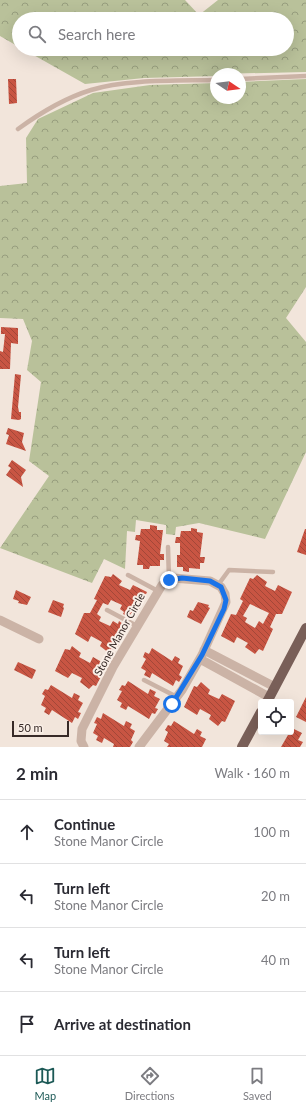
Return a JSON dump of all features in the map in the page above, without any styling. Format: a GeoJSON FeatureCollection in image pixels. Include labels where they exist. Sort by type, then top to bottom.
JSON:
{"type":"FeatureCollection","features":[{"type":"Feature","properties":{"kind":"main road"},"geometry":{"type":"LineString","coordinates":[[268,699],[306,628]]}},
{"type":"Feature","properties":{"kind":"main road"},"geometry":{"type":"LineString","coordinates":[[242,747],[258,718]]}},
{"type":"Feature","properties":{"kind":"street"},"geometry":{"type":"LineString","coordinates":[[139,747],[177,697],[200,659],[226,602],[224,594],[218,585],[210,581],[182,578],[169,580]]}},
{"type":"Feature","properties":{"kind":"street","name":"Stone Manor Circle"},"geometry":{"type":"LineString","coordinates":[[84,747],[82,741],[82,730],[137,626],[162,585],[169,580]]}},
{"type":"Feature","properties":{"kind":"street"},"geometry":{"type":"LineString","coordinates":[[0,620],[39,639]]}},
{"type":"Feature","properties":{"kind":"street"},"geometry":{"type":"LineString","coordinates":[[204,650],[275,687]]}},
{"type":"Feature","properties":{"kind":"street"},"geometry":{"type":"LineString","coordinates":[[200,659],[268,699]]}},
{"type":"Feature","properties":{"kind":"lane"},"geometry":{"type":"LineString","coordinates":[[246,79],[306,76]]}},
{"type":"Feature","properties":{"kind":"lane"},"geometry":{"type":"LineString","coordinates":[[18,129],[37,115],[91,90],[133,83],[210,80]]}},
{"type":"Feature","properties":{"kind":"lane"},"geometry":{"type":"LineString","coordinates":[[168,547],[169,580]]}},
{"type":"Feature","properties":{"kind":"lane"},"geometry":{"type":"LineString","coordinates":[[218,585],[229,570],[273,572]]}},
{"type":"Feature","properties":{"kind":"lane"},"geometry":{"type":"LineString","coordinates":[[128,575],[158,591]]}},
{"type":"Feature","properties":{"kind":"lane"},"geometry":{"type":"LineString","coordinates":[[107,610],[137,626]]}},
{"type":"Feature","properties":{"kind":"lane"},"geometry":{"type":"LineString","coordinates":[[144,680],[177,697]]}},
{"type":"Feature","properties":{"kind":"green space"},"geometry":{"type":"Polygon","coordinates":[[[0,0],[185,0],[196,12],[12,12],[12,43],[0,36],[0,0]]]}},
{"type":"Feature","properties":{"kind":"green space"},"geometry":{"type":"Polygon","coordinates":[[[218,0],[306,0],[306,72],[246,73],[246,68],[210,68],[210,76],[144,78],[85,84],[35,56],[294,56],[294,12],[203,12],[218,0]]]}},
{"type":"Feature","properties":{"kind":"green space"},"geometry":{"type":"Polygon","coordinates":[[[306,79],[306,287],[286,318],[306,342],[306,452],[265,539],[199,523],[176,527],[175,535],[166,534],[166,525],[136,520],[135,532],[127,531],[125,569],[104,559],[92,583],[0,548],[49,476],[29,461],[41,382],[27,370],[32,341],[23,319],[0,318],[0,186],[27,183],[26,138],[38,119],[93,93],[150,85],[210,83],[210,104],[246,104],[246,82],[306,79]]]}},
{"type":"Feature","properties":{"kind":"building"},"geometry":{"type":"Polygon","coordinates":[[[8,79],[16,79],[17,103],[9,104],[8,79]]]}},
{"type":"Feature","properties":{"kind":"building"},"geometry":{"type":"Polygon","coordinates":[[[1,327],[18,328],[18,344],[11,343],[10,369],[0,369],[0,351],[3,352],[5,334],[1,334],[1,327]]]}},
{"type":"Feature","properties":{"kind":"building"},"geometry":{"type":"Polygon","coordinates":[[[15,374],[21,375],[18,407],[19,412],[21,412],[21,419],[19,420],[11,419],[15,374]]]}},
{"type":"Feature","properties":{"kind":"building"},"geometry":{"type":"Polygon","coordinates":[[[8,428],[24,433],[22,442],[26,451],[6,444],[9,435],[6,434],[8,428]]]}},
{"type":"Feature","properties":{"kind":"building"},"geometry":{"type":"Polygon","coordinates":[[[12,460],[26,470],[21,477],[23,487],[6,475],[11,468],[8,466],[12,460]]]}},
{"type":"Feature","properties":{"kind":"building"},"geometry":{"type":"Polygon","coordinates":[[[150,525],[157,526],[157,530],[163,530],[160,554],[164,554],[164,560],[160,560],[160,566],[150,566],[149,569],[143,569],[143,565],[137,565],[140,541],[135,540],[136,535],[140,535],[141,529],[150,529],[150,525]]]}},
{"type":"Feature","properties":{"kind":"building"},"geometry":{"type":"Polygon","coordinates":[[[191,528],[197,529],[197,532],[203,533],[200,557],[205,557],[204,563],[200,563],[200,569],[189,568],[189,572],[183,571],[183,567],[177,567],[177,555],[180,555],[180,543],[175,543],[176,537],[180,537],[181,531],[191,531],[191,528]]]}},
{"type":"Feature","properties":{"kind":"building"},"geometry":{"type":"Polygon","coordinates":[[[306,529],[306,555],[297,552],[306,529]]]}},
{"type":"Feature","properties":{"kind":"building"},"geometry":{"type":"Polygon","coordinates":[[[113,574],[122,581],[119,585],[130,590],[133,585],[147,592],[137,614],[131,613],[129,617],[123,614],[124,612],[120,609],[122,605],[111,600],[108,605],[103,603],[97,614],[101,617],[99,621],[110,626],[113,621],[118,624],[119,621],[127,627],[116,650],[111,649],[109,653],[100,646],[102,642],[91,636],[88,642],[75,634],[84,613],[90,613],[97,600],[94,599],[105,576],[111,577],[113,574]]]}},
{"type":"Feature","properties":{"kind":"building"},"geometry":{"type":"Polygon","coordinates":[[[257,575],[267,582],[265,586],[275,591],[278,585],[292,592],[282,614],[276,614],[270,627],[273,629],[263,651],[259,649],[255,654],[245,647],[248,643],[237,637],[234,643],[221,636],[231,614],[236,615],[243,601],[240,599],[250,578],[253,579],[257,575]],[[250,604],[243,616],[247,618],[245,622],[255,628],[259,621],[263,624],[269,613],[250,604]]]}},
{"type":"Feature","properties":{"kind":"building"},"geometry":{"type":"Polygon","coordinates":[[[16,590],[31,597],[27,605],[18,603],[19,601],[13,599],[16,590]]]}},
{"type":"Feature","properties":{"kind":"building"},"geometry":{"type":"Polygon","coordinates":[[[53,600],[64,604],[61,617],[48,612],[53,600]]]}},
{"type":"Feature","properties":{"kind":"building"},"geometry":{"type":"Polygon","coordinates":[[[198,602],[209,605],[208,607],[210,608],[201,624],[187,617],[190,610],[193,611],[198,602]]]}},
{"type":"Feature","properties":{"kind":"building"},"geometry":{"type":"Polygon","coordinates":[[[72,646],[81,653],[79,657],[90,663],[93,657],[107,665],[96,686],[93,685],[89,689],[80,682],[82,678],[72,673],[68,678],[55,671],[65,649],[70,650],[72,646]]]}},
{"type":"Feature","properties":{"kind":"building"},"geometry":{"type":"Polygon","coordinates":[[[152,648],[172,661],[175,656],[180,659],[178,663],[183,666],[179,675],[182,677],[179,682],[176,680],[173,686],[152,673],[150,678],[144,675],[146,671],[141,668],[146,659],[143,657],[145,652],[149,654],[152,648]]]}},
{"type":"Feature","properties":{"kind":"building"},"geometry":{"type":"Polygon","coordinates":[[[18,662],[36,670],[32,679],[14,670],[18,662]]]}},
{"type":"Feature","properties":{"kind":"building"},"geometry":{"type":"Polygon","coordinates":[[[128,681],[148,694],[150,689],[156,692],[154,696],[160,699],[155,708],[158,709],[155,714],[152,713],[149,719],[128,706],[126,710],[120,707],[122,703],[117,700],[122,691],[119,690],[122,685],[125,686],[128,681]]]}},
{"type":"Feature","properties":{"kind":"building"},"geometry":{"type":"Polygon","coordinates":[[[201,682],[210,690],[208,694],[219,699],[222,694],[235,701],[225,722],[222,721],[218,726],[209,719],[211,715],[200,709],[197,715],[184,707],[194,686],[197,687],[201,682]]]}},
{"type":"Feature","properties":{"kind":"building"},"geometry":{"type":"Polygon","coordinates":[[[51,685],[72,698],[74,693],[80,696],[78,700],[83,703],[78,712],[81,713],[78,719],[75,717],[72,723],[52,710],[49,715],[44,712],[46,708],[41,705],[45,696],[42,694],[45,689],[48,690],[51,685]]]}},
{"type":"Feature","properties":{"kind":"building"},"geometry":{"type":"Polygon","coordinates":[[[306,697],[306,722],[296,717],[306,697]]]}},
{"type":"Feature","properties":{"kind":"building"},"geometry":{"type":"Polygon","coordinates":[[[103,713],[124,726],[126,721],[132,724],[130,728],[135,731],[131,740],[133,742],[130,747],[113,747],[114,744],[104,738],[102,743],[96,740],[98,736],[93,733],[97,724],[94,723],[97,717],[101,719],[103,713]]]}},
{"type":"Feature","properties":{"kind":"building"},"geometry":{"type":"Polygon","coordinates":[[[174,721],[194,734],[197,729],[202,732],[200,736],[206,739],[202,747],[167,747],[169,744],[164,741],[168,732],[165,730],[168,725],[171,726],[174,721]]]}},
{"type":"Feature","properties":{"kind":"building"},"geometry":{"type":"Polygon","coordinates":[[[294,729],[302,733],[298,740],[303,742],[300,747],[281,747],[288,735],[294,735],[294,729]]]}},
{"type":"Feature","properties":{"kind":"route"},"geometry":{"type":"LineString","coordinates":[[169,580],[173,578],[200,579],[216,583],[221,587],[226,600],[224,609],[212,631],[202,655],[182,690],[172,704]]}}]}
